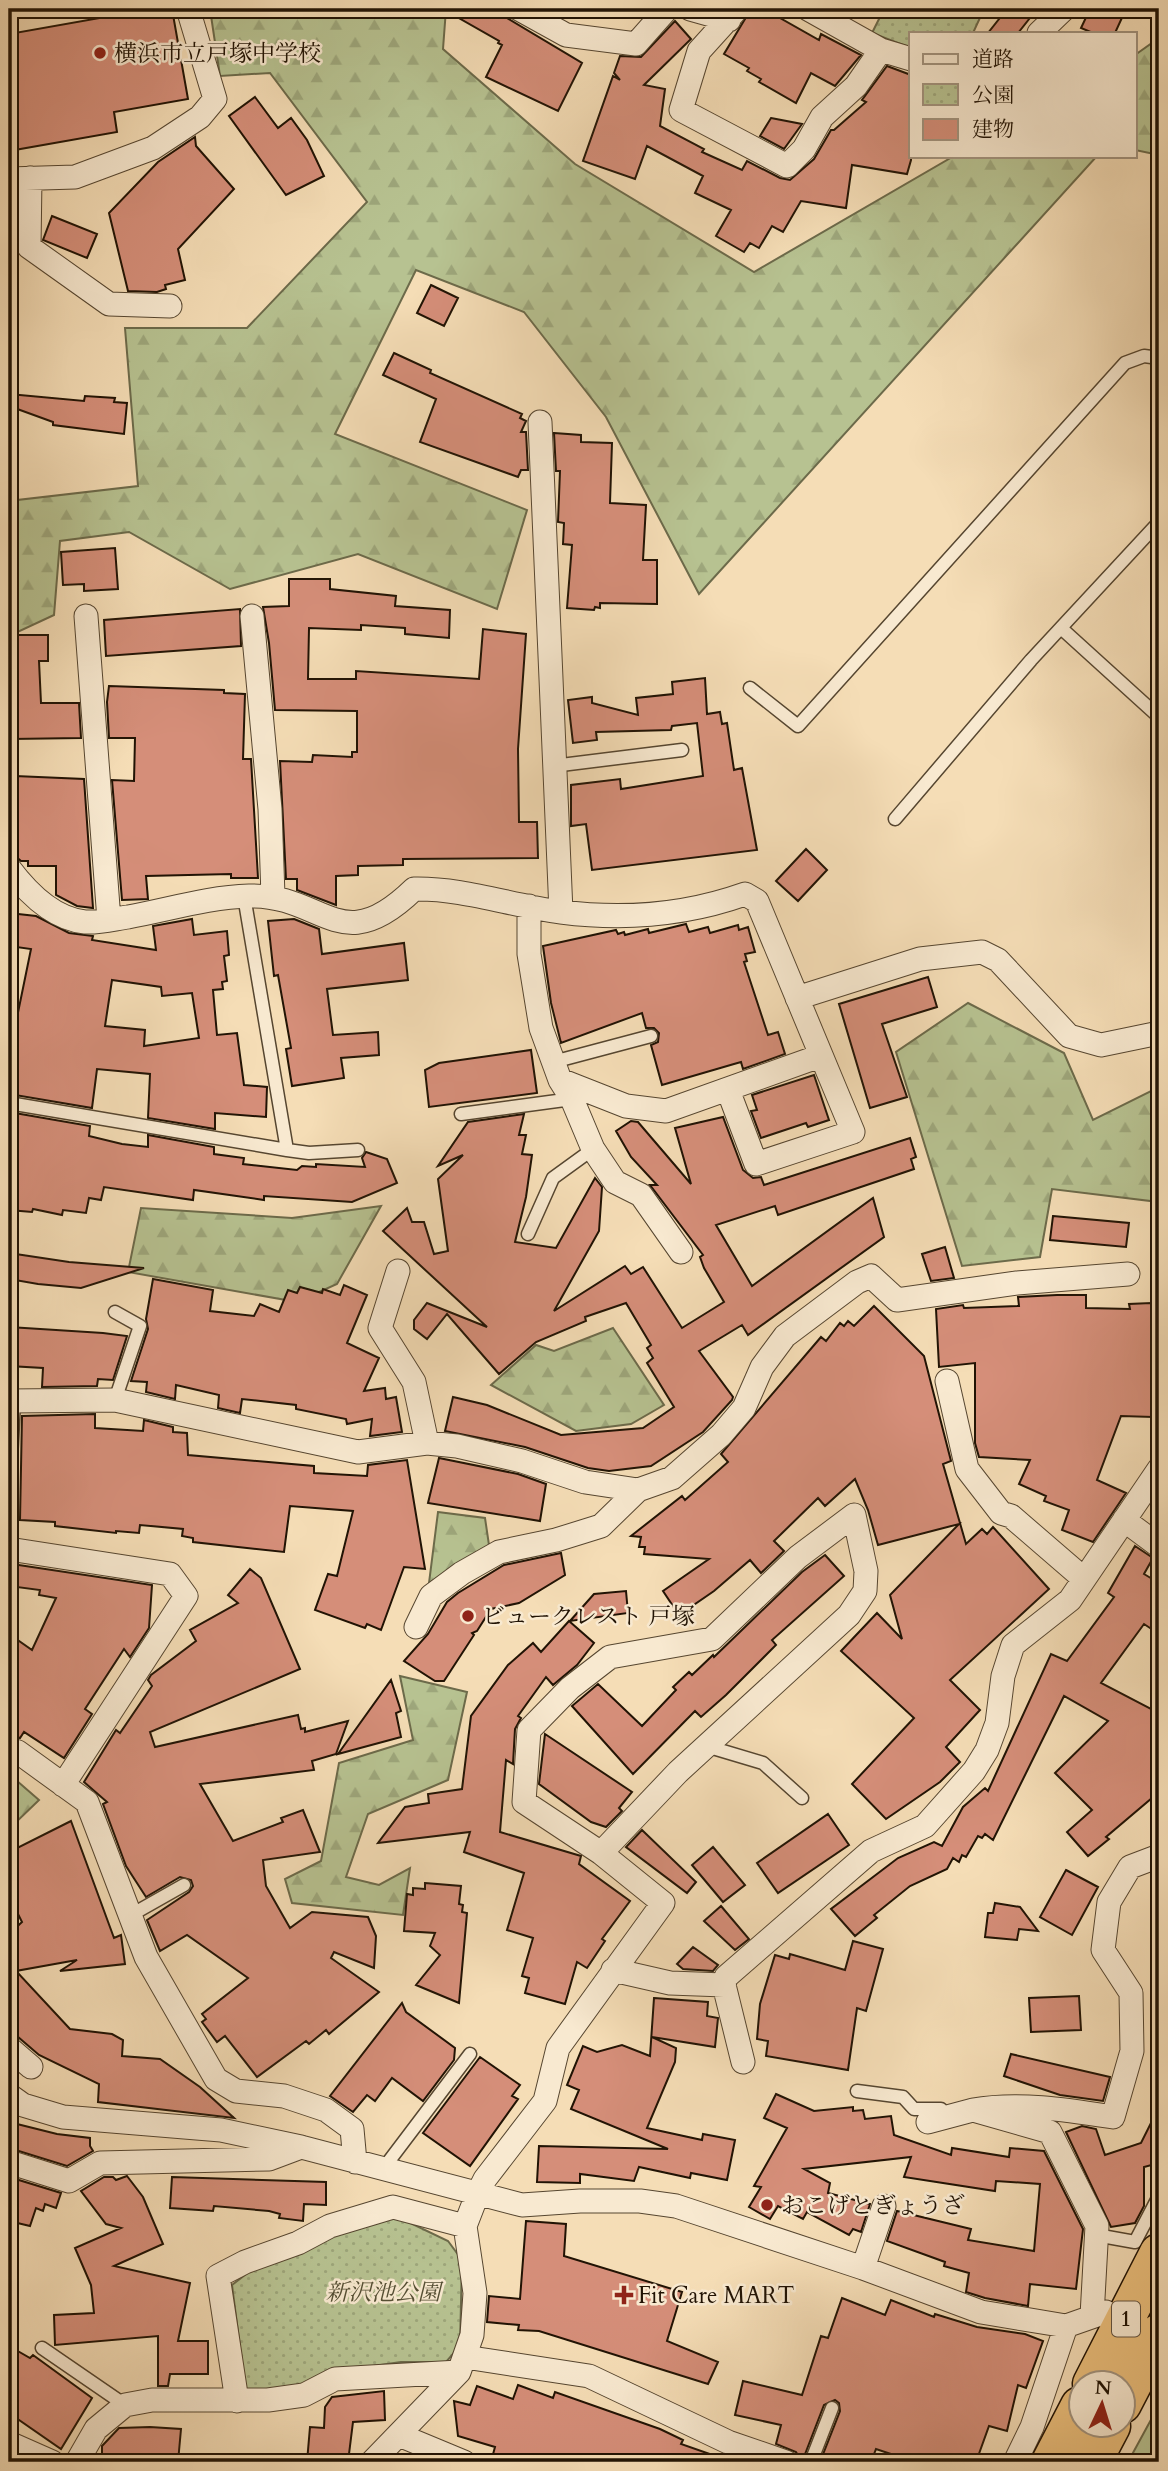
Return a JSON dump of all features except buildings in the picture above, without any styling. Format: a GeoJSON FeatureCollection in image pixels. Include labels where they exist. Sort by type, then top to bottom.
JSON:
{"type":"FeatureCollection","features":[{"type":"Feature","properties":{"kind":"highway","name":"1"},"geometry":{"type":"LineString","coordinates":[[1099,2370],[1159,2253]]}},
{"type":"Feature","properties":{"kind":"highway","name":"1"},"geometry":{"type":"LineString","coordinates":[[1136,2377],[1159,2333]]}},
{"type":"Feature","properties":{"kind":"highway"},"geometry":{"type":"LineString","coordinates":[[1051,2462],[1066,2433]]}},
{"type":"Feature","properties":{"kind":"highway"},"geometry":{"type":"LineString","coordinates":[[1092,2462],[1104,2440]]}},
{"type":"Feature","properties":{"kind":"street"},"geometry":{"type":"LineString","coordinates":[[170,306],[109,304],[29,247],[19,178],[75,177],[153,148],[200,117],[215,99],[188,9]]}},
{"type":"Feature","properties":{"kind":"street"},"geometry":{"type":"LineString","coordinates":[[519,9],[566,35],[636,44],[667,9]]}},
{"type":"Feature","properties":{"kind":"street"},"geometry":{"type":"LineString","coordinates":[[690,9],[733,14]]}},
{"type":"Feature","properties":{"kind":"street"},"geometry":{"type":"LineString","coordinates":[[808,9],[881,50],[909,58]]}},
{"type":"Feature","properties":{"kind":"street"},"geometry":{"type":"LineString","coordinates":[[1041,32],[1064,9]]}},
{"type":"Feature","properties":{"kind":"street"},"geometry":{"type":"LineString","coordinates":[[733,14],[699,51],[681,110],[787,166],[804,149],[822,117],[856,86],[881,50]]}},
{"type":"Feature","properties":{"kind":"street"},"geometry":{"type":"LineString","coordinates":[[540,422],[561,912]]}},
{"type":"Feature","properties":{"kind":"street"},"geometry":{"type":"LineString","coordinates":[[86,616],[109,920]]}},
{"type":"Feature","properties":{"kind":"street"},"geometry":{"type":"LineString","coordinates":[[253,616],[270,810],[273,896]]}},
{"type":"Feature","properties":{"kind":"street"},"geometry":{"type":"LineString","coordinates":[[9,868],[23,886],[58,914],[85,922],[244,896],[273,896],[339,922],[368,922],[398,904],[414,889],[437,889],[561,912],[621,916],[662,914],[711,906],[745,894],[757,901],[853,1132],[756,1164],[728,1090]]}},
{"type":"Feature","properties":{"kind":"street"},"geometry":{"type":"LineString","coordinates":[[529,906],[528,954],[541,1028],[562,1080],[593,1149],[615,1182],[641,1195],[681,1252]]}},
{"type":"Feature","properties":{"kind":"street"},"geometry":{"type":"LineString","coordinates":[[797,998],[920,959],[982,952],[998,960],[1069,1036],[1101,1045],[1159,1032]]}},
{"type":"Feature","properties":{"kind":"street"},"geometry":{"type":"LineString","coordinates":[[562,1080],[626,1106],[666,1111],[820,1056]]}},
{"type":"Feature","properties":{"kind":"street"},"geometry":{"type":"LineString","coordinates":[[398,1271],[380,1328],[414,1382],[427,1443]]}},
{"type":"Feature","properties":{"kind":"street"},"geometry":{"type":"LineString","coordinates":[[416,1627],[431,1596],[462,1573],[499,1552],[601,1527],[638,1490],[672,1478],[721,1435],[744,1408],[762,1367],[785,1336],[856,1282],[871,1276],[897,1300],[1017,1283],[1128,1274]]}},
{"type":"Feature","properties":{"kind":"street"},"geometry":{"type":"LineString","coordinates":[[947,1381],[967,1469],[1001,1513],[1011,1516],[1084,1579]]}},
{"type":"Feature","properties":{"kind":"street"},"geometry":{"type":"LineString","coordinates":[[11,1401],[115,1400],[358,1452],[427,1443],[457,1446],[522,1461],[585,1482],[638,1490]]}},
{"type":"Feature","properties":{"kind":"street"},"geometry":{"type":"LineString","coordinates":[[743,2062],[724,1985],[726,1977],[871,1851],[925,1826],[974,1771],[987,1750],[997,1723],[1003,1676],[1013,1645],[1070,1600],[1159,1469]]}},
{"type":"Feature","properties":{"kind":"street"},"geometry":{"type":"LineString","coordinates":[[372,2462],[462,2364],[472,2335],[475,2293],[465,2227],[477,2195],[485,2179],[545,2101],[558,2048],[663,1903],[601,1853],[524,1802],[529,1730],[570,1688],[610,1657],[712,1639],[797,1557],[853,1515],[866,1571],[864,1591],[854,1607],[706,1746],[601,1853]]}},
{"type":"Feature","properties":{"kind":"street"},"geometry":{"type":"LineString","coordinates":[[1124,1520],[1159,1546]]}},
{"type":"Feature","properties":{"kind":"street"},"geometry":{"type":"LineString","coordinates":[[9,1549],[170,1574],[186,1595],[63,1785]]}},
{"type":"Feature","properties":{"kind":"street"},"geometry":{"type":"LineString","coordinates":[[9,1749],[18,1752],[87,1801],[146,1957],[216,2080],[236,2091],[284,2096],[326,2110],[352,2129],[355,2162]]}},
{"type":"Feature","properties":{"kind":"street"},"geometry":{"type":"LineString","coordinates":[[928,2122],[996,2106],[1114,2117],[1132,2051],[1132,2028],[1131,1993],[1103,1950],[1109,1902],[1130,1867],[1159,1856]]}},
{"type":"Feature","properties":{"kind":"street"},"geometry":{"type":"LineString","coordinates":[[613,1970],[670,1983],[724,1985]]}},
{"type":"Feature","properties":{"kind":"street"},"geometry":{"type":"LineString","coordinates":[[9,2048],[31,2067]]}},
{"type":"Feature","properties":{"kind":"street"},"geometry":{"type":"LineString","coordinates":[[9,2095],[23,2105],[63,2117],[221,2130],[301,2147],[522,2205],[640,2201],[676,2206],[863,2268],[981,2312],[1066,2326],[1099,2314],[1097,2226],[1049,2132],[973,2110]]}},
{"type":"Feature","properties":{"kind":"street"},"geometry":{"type":"LineString","coordinates":[[9,2162],[69,2181],[100,2163],[269,2160],[301,2147]]}},
{"type":"Feature","properties":{"kind":"street"},"geometry":{"type":"LineString","coordinates":[[863,2268],[884,2206]]}},
{"type":"Feature","properties":{"kind":"street"},"geometry":{"type":"LineString","coordinates":[[237,2401],[218,2276],[245,2262],[298,2244],[330,2226],[393,2207],[465,2227]]}},
{"type":"Feature","properties":{"kind":"street"},"geometry":{"type":"LineString","coordinates":[[1015,2462],[1032,2427],[1066,2326]]}},
{"type":"Feature","properties":{"kind":"street"},"geometry":{"type":"LineString","coordinates":[[77,2462],[96,2429],[125,2405],[152,2400],[237,2401],[304,2395],[335,2379],[462,2364],[589,2376],[724,2452],[786,2462]]}},
{"type":"Feature","properties":{"kind":"street"},"geometry":{"type":"LineString","coordinates":[[398,2435],[464,2462]]}},
{"type":"Feature","properties":{"kind":"street"},"geometry":{"type":"LineString","coordinates":[[9,2443],[52,2462]]}},
{"type":"Feature","properties":{"kind":"lane"},"geometry":{"type":"LineString","coordinates":[[750,688],[799,726],[1125,363],[1144,356],[1159,358]]}},
{"type":"Feature","properties":{"kind":"lane"},"geometry":{"type":"LineString","coordinates":[[895,819],[1061,628],[1159,522]]}},
{"type":"Feature","properties":{"kind":"lane"},"geometry":{"type":"LineString","coordinates":[[1061,628],[1159,717]]}},
{"type":"Feature","properties":{"kind":"lane"},"geometry":{"type":"LineString","coordinates":[[553,766],[682,750]]}},
{"type":"Feature","properties":{"kind":"lane"},"geometry":{"type":"LineString","coordinates":[[244,896],[287,1150]]}},
{"type":"Feature","properties":{"kind":"lane"},"geometry":{"type":"LineString","coordinates":[[461,1114],[562,1080],[651,1036]]}},
{"type":"Feature","properties":{"kind":"lane"},"geometry":{"type":"LineString","coordinates":[[9,1103],[309,1153],[358,1150]]}},
{"type":"Feature","properties":{"kind":"lane"},"geometry":{"type":"LineString","coordinates":[[528,1234],[553,1178],[593,1149]]}},
{"type":"Feature","properties":{"kind":"lane"},"geometry":{"type":"LineString","coordinates":[[115,1312],[140,1326],[115,1400]]}},
{"type":"Feature","properties":{"kind":"lane"},"geometry":{"type":"LineString","coordinates":[[9,1496],[11,1401]]}},
{"type":"Feature","properties":{"kind":"lane"},"geometry":{"type":"LineString","coordinates":[[706,1746],[763,1763],[802,1798]]}},
{"type":"Feature","properties":{"kind":"lane"},"geometry":{"type":"LineString","coordinates":[[131,1915],[184,1885]]}},
{"type":"Feature","properties":{"kind":"lane"},"geometry":{"type":"LineString","coordinates":[[383,2169],[470,2054]]}},
{"type":"Feature","properties":{"kind":"lane"},"geometry":{"type":"LineString","coordinates":[[857,2091],[903,2097],[914,2109],[973,2110]]}},
{"type":"Feature","properties":{"kind":"lane"},"geometry":{"type":"LineString","coordinates":[[1096,2235],[1135,2242],[1159,2196]]}},
{"type":"Feature","properties":{"kind":"lane"},"geometry":{"type":"LineString","coordinates":[[41,2348],[125,2405]]}},
{"type":"Feature","properties":{"kind":"lane"},"geometry":{"type":"LineString","coordinates":[[811,2462],[832,2408]]}},
{"type":"Feature","properties":{"kind":"green space"},"geometry":{"type":"Polygon","coordinates":[[[210,9],[446,9],[443,49],[575,164],[754,272],[951,158],[1095,158],[699,594],[606,417],[524,312],[416,270],[335,434],[527,510],[497,609],[358,554],[230,589],[129,532],[60,541],[54,615],[9,636],[9,501],[138,486],[125,328],[247,328],[367,202],[270,73],[220,76],[210,9]]]}},
{"type":"Feature","properties":{"kind":"green space"},"geometry":{"type":"Polygon","coordinates":[[[884,9],[984,9],[973,32],[909,32],[909,47],[872,33],[884,9]]]}},
{"type":"Feature","properties":{"kind":"green space"},"geometry":{"type":"Polygon","coordinates":[[[1159,38],[1159,155],[1136,150],[1136,54],[1159,38]]]}},
{"type":"Feature","properties":{"kind":"green space"},"geometry":{"type":"Polygon","coordinates":[[[968,1003],[1064,1053],[1093,1120],[1159,1087],[1159,1202],[1052,1189],[1040,1257],[962,1266],[896,1052],[968,1003]]]}},
{"type":"Feature","properties":{"kind":"green space"},"geometry":{"type":"Polygon","coordinates":[[[381,1206],[337,1284],[297,1302],[128,1272],[141,1208],[292,1218],[381,1206]]]}},
{"type":"Feature","properties":{"kind":"green space"},"geometry":{"type":"Polygon","coordinates":[[[613,1328],[664,1405],[631,1424],[576,1431],[491,1385],[536,1345],[554,1351],[613,1328]]]}},
{"type":"Feature","properties":{"kind":"green space"},"geometry":{"type":"Polygon","coordinates":[[[438,1512],[485,1518],[489,1545],[429,1583],[438,1512]]]}},
{"type":"Feature","properties":{"kind":"green space"},"geometry":{"type":"Polygon","coordinates":[[[400,1676],[467,1692],[448,1780],[368,1814],[346,1877],[379,1885],[410,1868],[403,1915],[292,1903],[285,1879],[321,1861],[339,1763],[413,1740],[400,1676]]]}},
{"type":"Feature","properties":{"kind":"green space"},"geometry":{"type":"Polygon","coordinates":[[[9,1774],[39,1800],[9,1829],[9,1774]]]}},
{"type":"Feature","properties":{"kind":"green space","name":"新沢池公園"},"geometry":{"type":"Polygon","coordinates":[[[380,2217],[400,2218],[448,2241],[462,2260],[460,2346],[446,2362],[401,2362],[332,2372],[304,2389],[246,2394],[232,2285],[258,2265],[380,2217]]]}},
{"type":"Feature","properties":{"kind":"green space"},"geometry":{"type":"Polygon","coordinates":[[[1159,2405],[1159,2456],[1156,2462],[1128,2462],[1159,2405]]]}},
{"type":"Feature","properties":{"kind":"place","name":"横浜市立戸塚中学校"},"geometry":{"type":"Point","coordinates":[100,53]}},
{"type":"Feature","properties":{"kind":"place","name":"ビュークレスト 戸塚"},"geometry":{"type":"Point","coordinates":[468,1616]}},
{"type":"Feature","properties":{"kind":"place","name":"おこげとぎょうざ"},"geometry":{"type":"Point","coordinates":[767,2205]}},
{"type":"Feature","properties":{"kind":"place","name":"Fit Care MART"},"geometry":{"type":"Point","coordinates":[624,2295]}}]}
